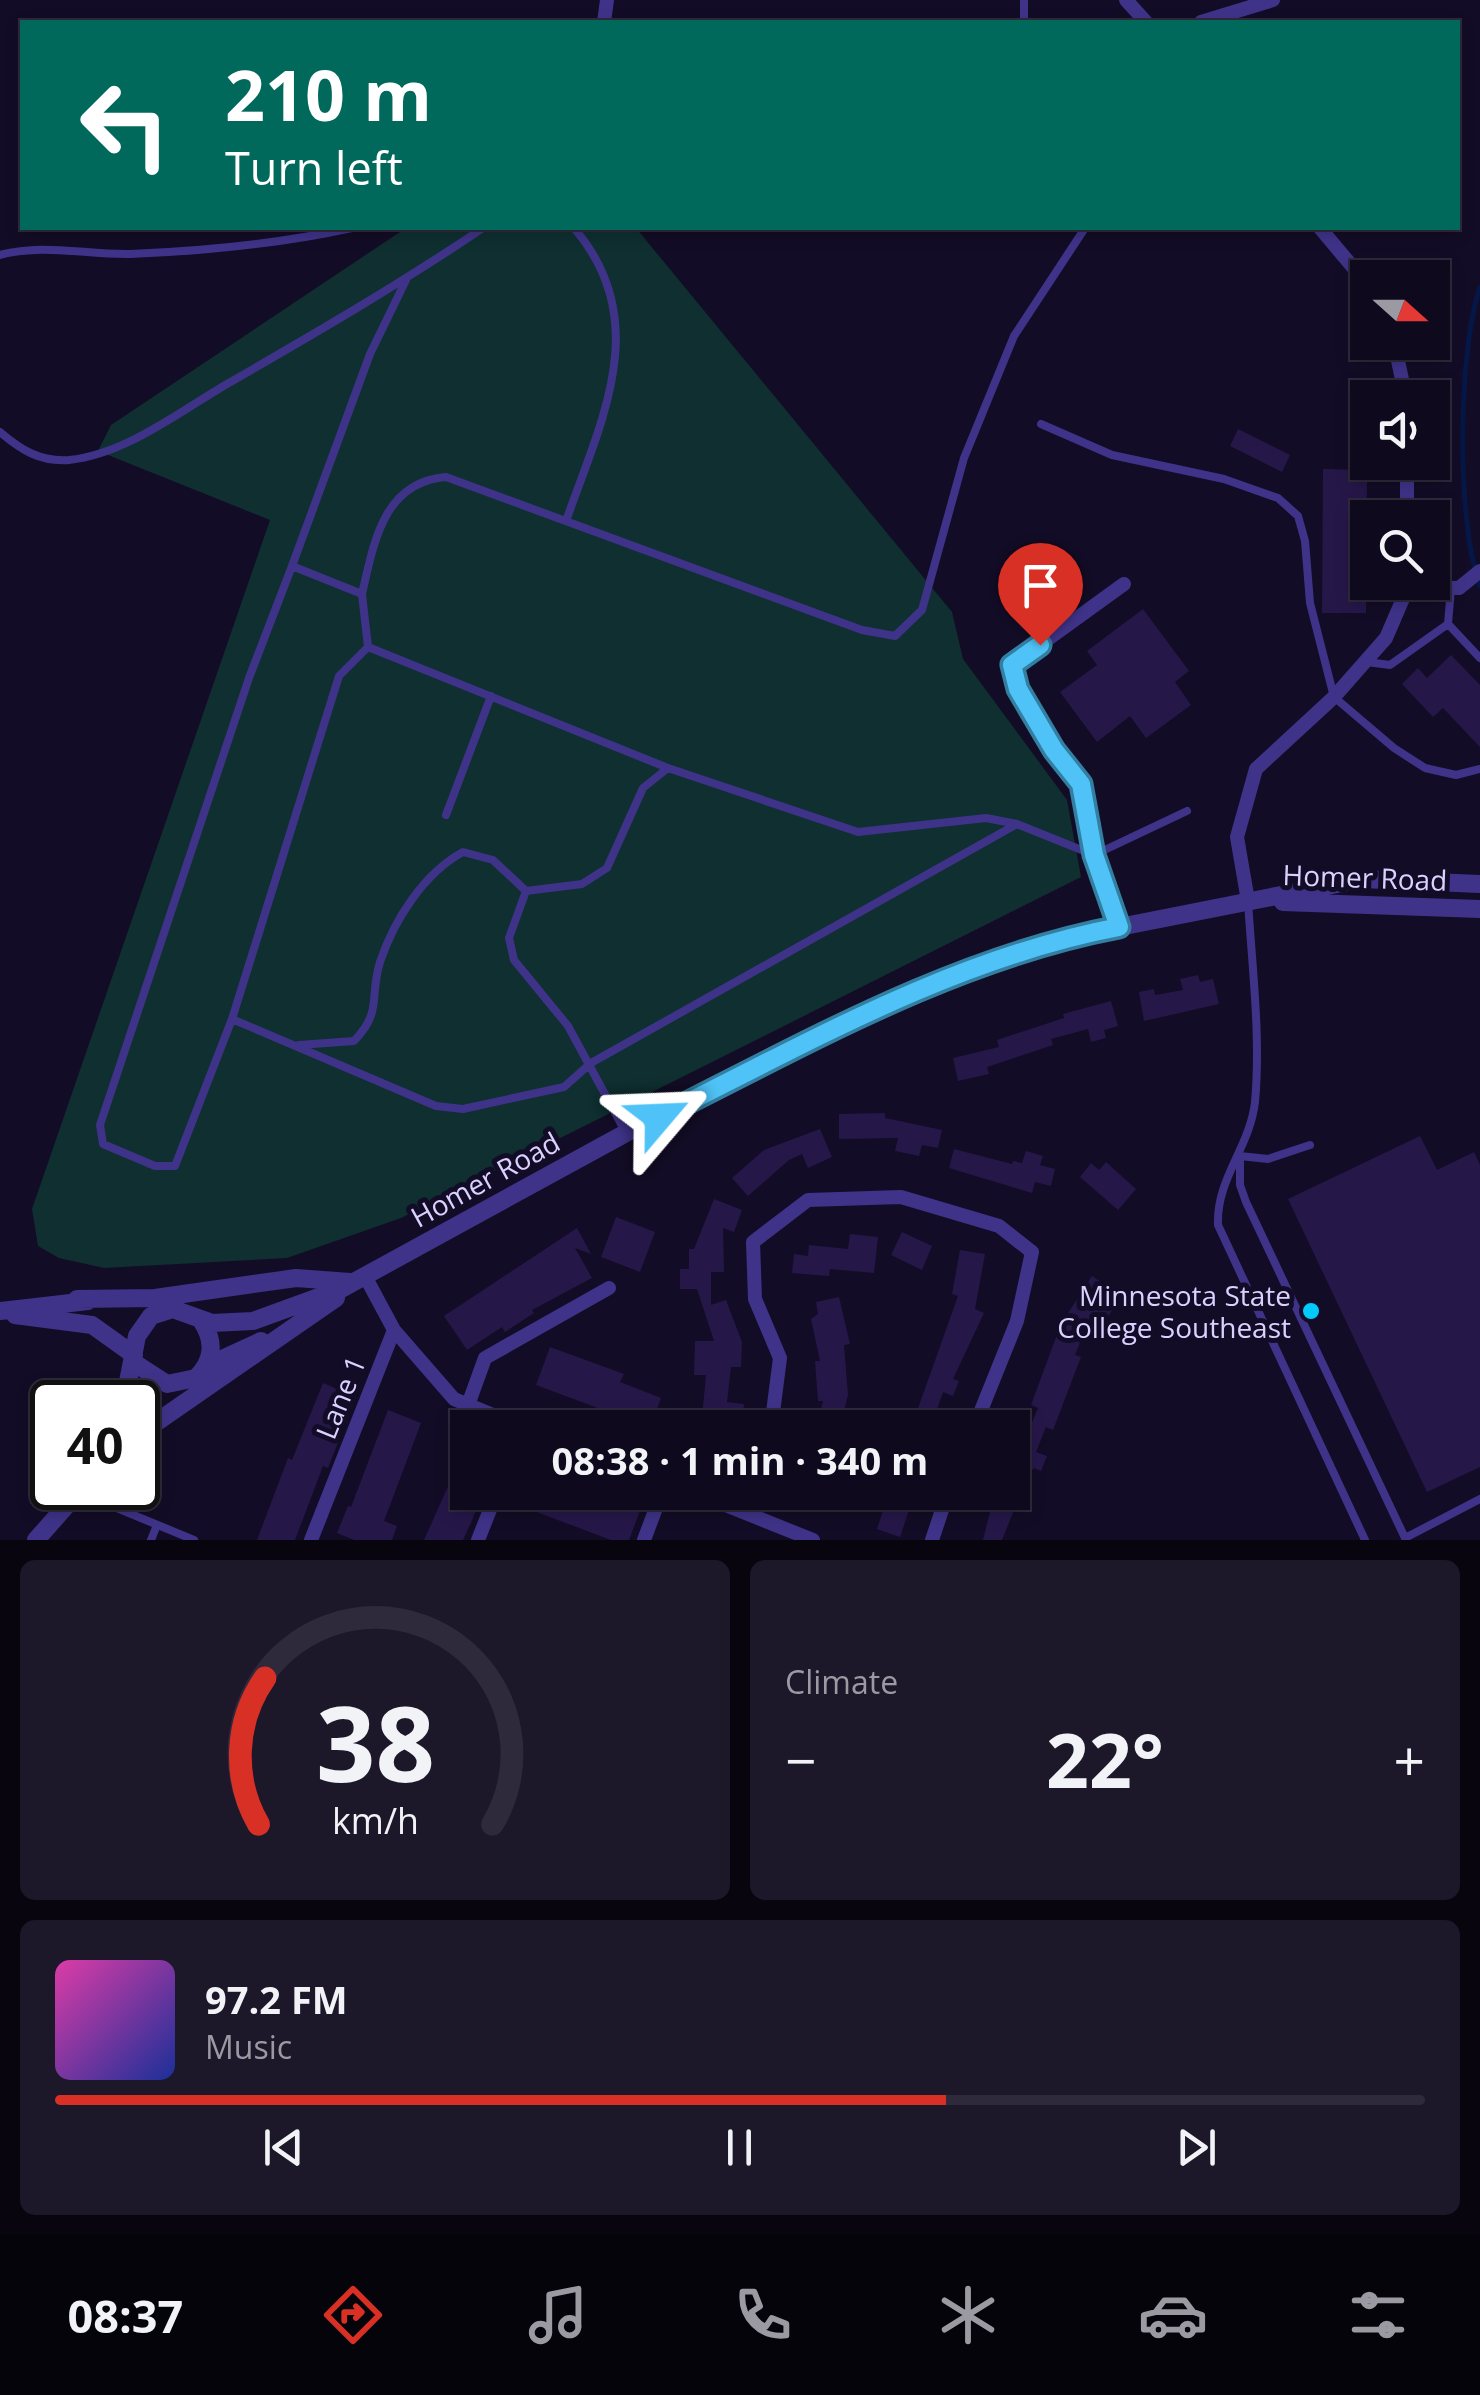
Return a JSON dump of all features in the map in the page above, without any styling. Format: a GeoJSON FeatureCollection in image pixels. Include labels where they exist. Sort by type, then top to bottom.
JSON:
{"type":"FeatureCollection","features":[{"type":"Feature","properties":{"kind":"street"},"geometry":{"type":"LineString","coordinates":[[1126,0],[1144,20]]}},
{"type":"Feature","properties":{"kind":"street"},"geometry":{"type":"LineString","coordinates":[[1208,20],[1273,0]]}},
{"type":"Feature","properties":{"kind":"street"},"geometry":{"type":"LineString","coordinates":[[1322,230],[1350,263]]}},
{"type":"Feature","properties":{"kind":"street"},"geometry":{"type":"LineString","coordinates":[[1450,588],[1480,571]]}},
{"type":"Feature","properties":{"kind":"street"},"geometry":{"type":"LineString","coordinates":[[1119,927],[1094,855],[1081,784],[1054,750],[1018,689],[1012,665],[1124,584]]}},
{"type":"Feature","properties":{"kind":"street"},"geometry":{"type":"LineString","coordinates":[[1248,901],[1236,837],[1256,770],[1334,696],[1386,638],[1402,600]]}},
{"type":"Feature","properties":{"kind":"street","name":"Homer Road"},"geometry":{"type":"LineString","coordinates":[[160,1417],[360,1279],[626,1133],[924,986],[1079,934],[1362,880],[1480,884]]}},
{"type":"Feature","properties":{"kind":"street","name":"Homer Road"},"geometry":{"type":"LineString","coordinates":[[1248,901],[1480,910]]}},
{"type":"Feature","properties":{"kind":"street"},"geometry":{"type":"LineString","coordinates":[[773,1410],[780,1358],[754,1299],[753,1242],[808,1200],[901,1197],[999,1226],[1032,1252],[1017,1320],[981,1410]]}},
{"type":"Feature","properties":{"kind":"street"},"geometry":{"type":"LineString","coordinates":[[0,1312],[77,1300],[155,1298],[296,1278],[360,1279]]}},
{"type":"Feature","properties":{"kind":"street","name":"Homer Road"},"geometry":{"type":"LineString","coordinates":[[77,1300],[183,1310],[201,1320],[252,1321],[360,1279]]}},
{"type":"Feature","properties":{"kind":"street","name":"Lane 1"},"geometry":{"type":"LineString","coordinates":[[311,1540],[394,1330],[360,1279]]}},
{"type":"Feature","properties":{"kind":"street"},"geometry":{"type":"LineString","coordinates":[[468,1405],[486,1358],[609,1288]]}},
{"type":"Feature","properties":{"kind":"street"},"geometry":{"type":"LineString","coordinates":[[129,1380],[143,1325],[162,1311]]}},
{"type":"Feature","properties":{"kind":"street"},"geometry":{"type":"LineString","coordinates":[[0,1312],[92,1325],[167,1384],[190,1382]]}},
{"type":"Feature","properties":{"kind":"street","name":"Homer Road"},"geometry":{"type":"LineString","coordinates":[[160,1411],[207,1366],[310,1315]]}},
{"type":"Feature","properties":{"kind":"street"},"geometry":{"type":"LineString","coordinates":[[201,1320],[211,1342],[207,1366]]}},
{"type":"Feature","properties":{"kind":"street"},"geometry":{"type":"LineString","coordinates":[[394,1330],[454,1400],[480,1410]]}},
{"type":"Feature","properties":{"kind":"street"},"geometry":{"type":"LineString","coordinates":[[36,1540],[62,1510]]}},
{"type":"Feature","properties":{"kind":"street"},"geometry":{"type":"LineString","coordinates":[[478,1540],[489,1510]]}},
{"type":"Feature","properties":{"kind":"street"},"geometry":{"type":"LineString","coordinates":[[644,1540],[655,1510]]}},
{"type":"Feature","properties":{"kind":"street"},"geometry":{"type":"LineString","coordinates":[[932,1540],[942,1510]]}},
{"type":"Feature","properties":{"kind":"street"},"geometry":{"type":"LineString","coordinates":[[745,1511],[812,1540]]}},
{"type":"Feature","properties":{"kind":"lane"},"geometry":{"type":"LineString","coordinates":[[0,255],[24,248],[126,254],[262,246],[342,230]]}},
{"type":"Feature","properties":{"kind":"lane"},"geometry":{"type":"LineString","coordinates":[[0,432],[26,453],[48,459],[80,457],[140,436],[406,280],[480,230]]}},
{"type":"Feature","properties":{"kind":"lane"},"geometry":{"type":"LineString","coordinates":[[566,522],[614,381],[617,350],[604,269],[575,230]]}},
{"type":"Feature","properties":{"kind":"lane"},"geometry":{"type":"LineString","coordinates":[[368,647],[362,594],[386,513],[402,492],[424,479],[446,478],[862,630],[895,636],[922,610],[964,458],[1014,336],[1083,230]]}},
{"type":"Feature","properties":{"kind":"lane"},"geometry":{"type":"LineString","coordinates":[[368,647],[339,676],[232,1019],[175,1166],[155,1166],[104,1144],[100,1125],[249,678],[370,354],[406,280]]}},
{"type":"Feature","properties":{"kind":"lane"},"geometry":{"type":"LineString","coordinates":[[1041,424],[1112,455],[1224,479],[1278,498],[1298,516],[1306,542],[1310,602],[1334,696],[1394,748],[1426,768],[1456,776],[1480,769]]}},
{"type":"Feature","properties":{"kind":"lane"},"geometry":{"type":"LineString","coordinates":[[292,566],[362,594]]}},
{"type":"Feature","properties":{"kind":"lane"},"geometry":{"type":"LineString","coordinates":[[1365,661],[1390,665],[1448,624],[1455,588]]}},
{"type":"Feature","properties":{"kind":"lane"},"geometry":{"type":"LineString","coordinates":[[1448,624],[1480,658]]}},
{"type":"Feature","properties":{"kind":"lane"},"geometry":{"type":"LineString","coordinates":[[368,647],[668,768],[858,832],[986,818],[1017,824],[1094,855],[1187,811]]}},
{"type":"Feature","properties":{"kind":"lane"},"geometry":{"type":"LineString","coordinates":[[446,815],[490,696]]}},
{"type":"Feature","properties":{"kind":"lane"},"geometry":{"type":"LineString","coordinates":[[526,891],[582,884],[606,868],[643,788],[668,768]]}},
{"type":"Feature","properties":{"kind":"lane"},"geometry":{"type":"LineString","coordinates":[[232,1019],[449,1109],[564,1087],[591,1063],[1017,824]]}},
{"type":"Feature","properties":{"kind":"lane"},"geometry":{"type":"LineString","coordinates":[[294,1046],[354,1041],[370,1025],[380,963],[409,903],[445,862],[463,852],[494,860],[526,891]]}},
{"type":"Feature","properties":{"kind":"lane"},"geometry":{"type":"LineString","coordinates":[[526,891],[509,938],[514,960],[543,992],[591,1063],[626,1133]]}},
{"type":"Feature","properties":{"kind":"lane"},"geometry":{"type":"LineString","coordinates":[[1248,901],[1256,1020],[1255,1102],[1240,1156],[1240,1186],[1246,1202],[1406,1539],[1480,1499]]}},
{"type":"Feature","properties":{"kind":"lane"},"geometry":{"type":"LineString","coordinates":[[1240,1156],[1268,1159],[1310,1145]]}},
{"type":"Feature","properties":{"kind":"lane"},"geometry":{"type":"LineString","coordinates":[[1240,1156],[1224,1180],[1217,1205],[1218,1225],[1365,1540]]}},
{"type":"Feature","properties":{"kind":"lane"},"geometry":{"type":"LineString","coordinates":[[124,1510],[194,1540]]}},
{"type":"Feature","properties":{"kind":"lane"},"geometry":{"type":"LineString","coordinates":[[151,1540],[157,1525]]}},
{"type":"Feature","properties":{"kind":"green space"},"geometry":{"type":"Polygon","coordinates":[[[403,230],[638,230],[952,612],[963,659],[1067,800],[1081,877],[401,1218],[287,1258],[104,1268],[59,1258],[38,1246],[32,1209],[270,520],[98,451],[111,425],[403,230]]]}},
{"type":"Feature","properties":{"kind":"building"},"geometry":{"type":"Polygon","coordinates":[[[1238,429],[1290,455],[1282,472],[1230,446],[1238,429]]]}},
{"type":"Feature","properties":{"kind":"building"},"geometry":{"type":"Polygon","coordinates":[[[1323,469],[1350,470],[1350,480],[1367,480],[1367,500],[1350,500],[1350,600],[1366,600],[1366,613],[1322,613],[1323,469]]]}},
{"type":"Feature","properties":{"kind":"building"},"geometry":{"type":"Polygon","coordinates":[[[1143,609],[1189,671],[1175,682],[1191,705],[1146,738],[1130,716],[1097,742],[1060,692],[1097,665],[1087,651],[1143,609]]]}},
{"type":"Feature","properties":{"kind":"building"},"geometry":{"type":"Polygon","coordinates":[[[1451,655],[1480,685],[1480,747],[1443,708],[1433,717],[1402,684],[1418,668],[1427,678],[1451,655]]]}},
{"type":"Feature","properties":{"kind":"building"},"geometry":{"type":"Polygon","coordinates":[[[1198,975],[1200,982],[1213,979],[1219,1004],[1144,1021],[1139,992],[1154,989],[1155,995],[1183,990],[1180,979],[1198,975]]]}},
{"type":"Feature","properties":{"kind":"building"},"geometry":{"type":"Polygon","coordinates":[[[1111,1001],[1118,1026],[1104,1030],[1106,1038],[1091,1042],[1088,1029],[1051,1039],[1053,1045],[987,1067],[989,1074],[958,1081],[953,1058],[999,1047],[997,1040],[1064,1018],[1063,1014],[1111,1001]]]}},
{"type":"Feature","properties":{"kind":"building"},"geometry":{"type":"Polygon","coordinates":[[[885,1113],[885,1118],[942,1130],[938,1148],[922,1145],[919,1156],[895,1151],[898,1138],[839,1139],[839,1114],[885,1113]]]}},
{"type":"Feature","properties":{"kind":"building"},"geometry":{"type":"Polygon","coordinates":[[[820,1129],[832,1157],[808,1168],[802,1154],[789,1160],[748,1196],[732,1178],[764,1150],[820,1129]]]}},
{"type":"Feature","properties":{"kind":"building"},"geometry":{"type":"Polygon","coordinates":[[[1420,1136],[1437,1170],[1474,1152],[1480,1165],[1480,1467],[1427,1492],[1288,1199],[1420,1136]]]}},
{"type":"Feature","properties":{"kind":"building"},"geometry":{"type":"Polygon","coordinates":[[[954,1149],[1012,1164],[1022,1163],[1026,1151],[1043,1156],[1040,1165],[1055,1169],[1051,1186],[1035,1182],[1032,1193],[949,1168],[954,1149]]]}},
{"type":"Feature","properties":{"kind":"building"},"geometry":{"type":"Polygon","coordinates":[[[1106,1162],[1136,1189],[1118,1210],[1080,1177],[1091,1163],[1099,1170],[1106,1162]]]}},
{"type":"Feature","properties":{"kind":"building"},"geometry":{"type":"Polygon","coordinates":[[[714,1199],[742,1210],[734,1232],[723,1228],[724,1272],[711,1272],[711,1305],[726,1300],[742,1342],[741,1367],[731,1367],[727,1402],[744,1404],[744,1410],[703,1410],[706,1375],[694,1375],[695,1341],[714,1341],[697,1289],[680,1289],[680,1269],[689,1269],[689,1249],[694,1249],[714,1199]]]}},
{"type":"Feature","properties":{"kind":"building"},"geometry":{"type":"Polygon","coordinates":[[[616,1217],[655,1232],[640,1272],[601,1257],[616,1217]]]}},
{"type":"Feature","properties":{"kind":"building"},"geometry":{"type":"Polygon","coordinates":[[[577,1228],[591,1254],[575,1248],[592,1278],[532,1310],[534,1313],[505,1332],[502,1327],[467,1350],[444,1316],[577,1228]]]}},
{"type":"Feature","properties":{"kind":"building"},"geometry":{"type":"Polygon","coordinates":[[[902,1232],[932,1246],[922,1270],[891,1255],[902,1232]]]}},
{"type":"Feature","properties":{"kind":"building"},"geometry":{"type":"Polygon","coordinates":[[[850,1234],[878,1237],[874,1273],[830,1269],[829,1276],[792,1273],[794,1254],[808,1256],[809,1245],[848,1249],[850,1234]]]}},
{"type":"Feature","properties":{"kind":"building"},"geometry":{"type":"Polygon","coordinates":[[[960,1250],[985,1254],[975,1309],[984,1313],[953,1379],[959,1381],[953,1396],[943,1392],[937,1410],[917,1410],[958,1296],[952,1294],[960,1250]]]}},
{"type":"Feature","properties":{"kind":"building"},"geometry":{"type":"Polygon","coordinates":[[[1092,1276],[1116,1292],[1108,1304],[1114,1308],[1107,1318],[1097,1312],[1084,1333],[1075,1355],[1081,1357],[1053,1430],[1046,1427],[1036,1452],[1047,1456],[1041,1471],[1034,1468],[1030,1473],[1030,1427],[1038,1408],[1031,1405],[1061,1324],[1092,1276]]]}},
{"type":"Feature","properties":{"kind":"building"},"geometry":{"type":"Polygon","coordinates":[[[839,1297],[850,1344],[844,1345],[848,1395],[844,1410],[821,1410],[823,1401],[818,1401],[815,1361],[820,1361],[811,1319],[818,1314],[816,1302],[839,1297]]]}},
{"type":"Feature","properties":{"kind":"building"},"geometry":{"type":"Polygon","coordinates":[[[550,1347],[624,1374],[620,1382],[661,1398],[657,1410],[603,1410],[536,1385],[550,1347]]]}},
{"type":"Feature","properties":{"kind":"building"},"geometry":{"type":"Polygon","coordinates":[[[323,1383],[356,1397],[328,1468],[323,1466],[295,1540],[257,1540],[288,1458],[292,1460],[323,1383]]]}},
{"type":"Feature","properties":{"kind":"building"},"geometry":{"type":"Polygon","coordinates":[[[388,1410],[421,1423],[384,1521],[397,1526],[392,1540],[354,1540],[337,1533],[388,1410]]]}},
{"type":"Feature","properties":{"kind":"building"},"geometry":{"type":"Polygon","coordinates":[[[450,1482],[450,1510],[476,1510],[471,1523],[463,1540],[424,1540],[450,1482]]]}},
{"type":"Feature","properties":{"kind":"building"},"geometry":{"type":"Polygon","coordinates":[[[531,1510],[640,1511],[629,1540],[611,1540],[531,1510]]]}},
{"type":"Feature","properties":{"kind":"building"},"geometry":{"type":"Polygon","coordinates":[[[883,1510],[909,1510],[900,1537],[877,1529],[883,1510]]]}},
{"type":"Feature","properties":{"kind":"building"},"geometry":{"type":"Polygon","coordinates":[[[990,1510],[1014,1510],[1002,1540],[983,1540],[990,1510]]]}},
{"type":"Feature","properties":{"kind":"waterway"},"geometry":{"type":"LineString","coordinates":[[1480,287],[1467,352],[1463,437],[1467,521],[1480,586]]}},
{"type":"Feature","properties":{"kind":"place","name":"Minnesota State College Southeast"},"geometry":{"type":"Point","coordinates":[1311,1311]}},
{"type":"Feature","properties":{"kind":"route"},"geometry":{"type":"LineString","coordinates":[[659,1117],[924,986],[1079,934],[1119,927],[1094,855],[1081,784],[1054,750],[1018,689],[1012,665],[1040,645]]}}]}
